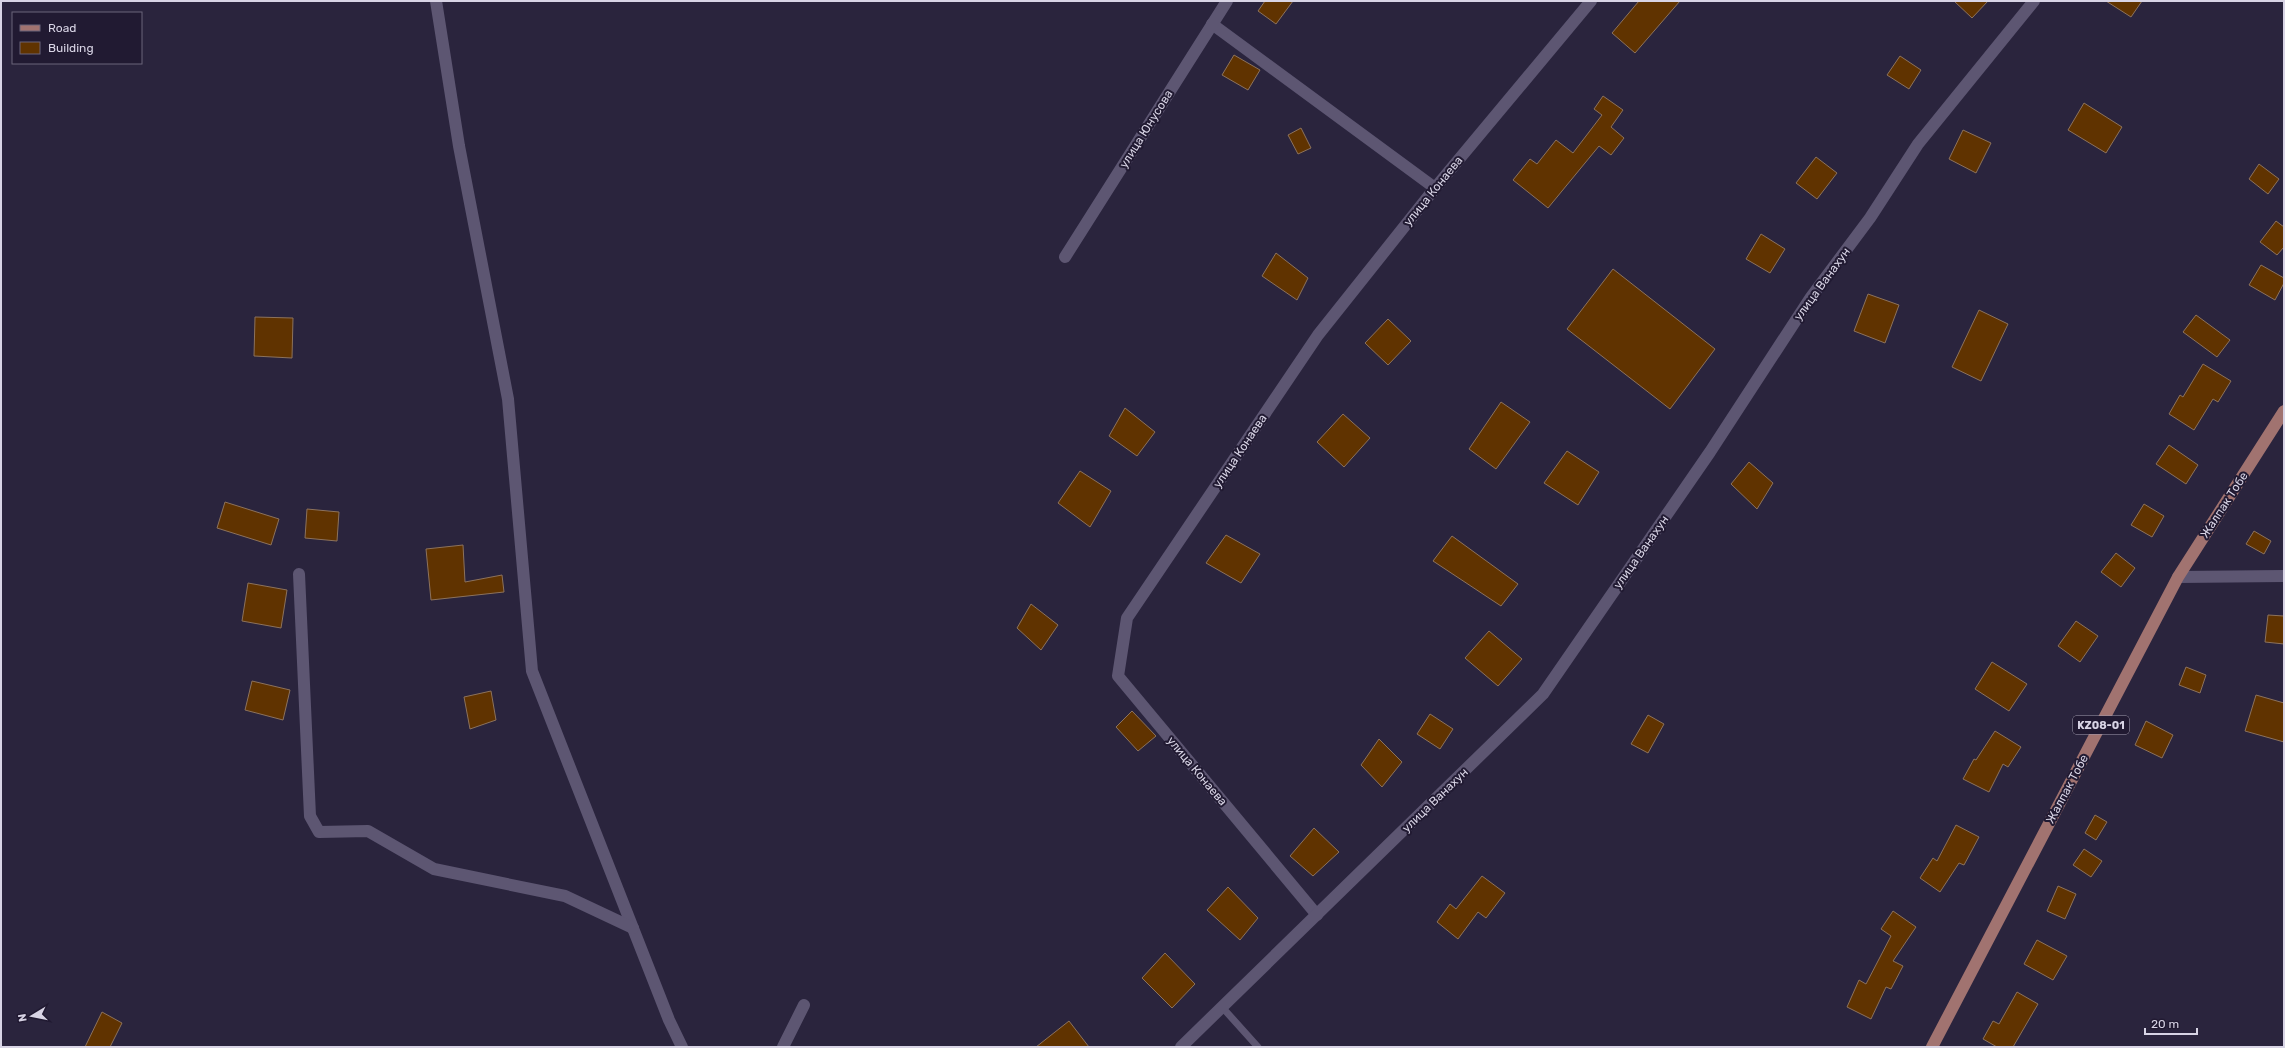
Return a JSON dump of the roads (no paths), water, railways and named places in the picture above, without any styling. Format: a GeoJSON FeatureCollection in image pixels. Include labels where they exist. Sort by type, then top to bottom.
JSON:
{"type":"FeatureCollection","features":[{"type":"Feature","properties":{"kind":"main road","name":"Жалпак Тобе"},"geometry":{"type":"LineString","coordinates":[[1932,1047],[2178,577],[2284,411]]}},
{"type":"Feature","properties":{"kind":"street"},"geometry":{"type":"LineString","coordinates":[[436,1],[459,146],[508,399],[532,671],[669,1020],[682,1047]]}},
{"type":"Feature","properties":{"kind":"street","name":"улица Юнусова"},"geometry":{"type":"LineString","coordinates":[[1065,257],[1227,1]]}},
{"type":"Feature","properties":{"kind":"street","name":"улица Конаева"},"geometry":{"type":"LineString","coordinates":[[1317,916],[1118,676],[1127,618],[1318,335],[1435,188],[1591,1]]}},
{"type":"Feature","properties":{"kind":"street","name":"улица Ванахун"},"geometry":{"type":"LineString","coordinates":[[1181,1047],[1543,694],[1710,452],[1811,297],[1870,218],[1918,144],[2034,1]]}},
{"type":"Feature","properties":{"kind":"street"},"geometry":{"type":"LineString","coordinates":[[1212,24],[1435,188]]}},
{"type":"Feature","properties":{"kind":"street"},"geometry":{"type":"LineString","coordinates":[[299,574],[310,816],[319,832],[368,831],[434,869],[565,896],[633,928]]}},
{"type":"Feature","properties":{"kind":"street"},"geometry":{"type":"LineString","coordinates":[[2178,577],[2284,576]]}},
{"type":"Feature","properties":{"kind":"street"},"geometry":{"type":"LineString","coordinates":[[783,1047],[804,1006]]}},
{"type":"Feature","properties":{"kind":"lane"},"geometry":{"type":"LineString","coordinates":[[1222,1007],[1258,1047]]}}]}
